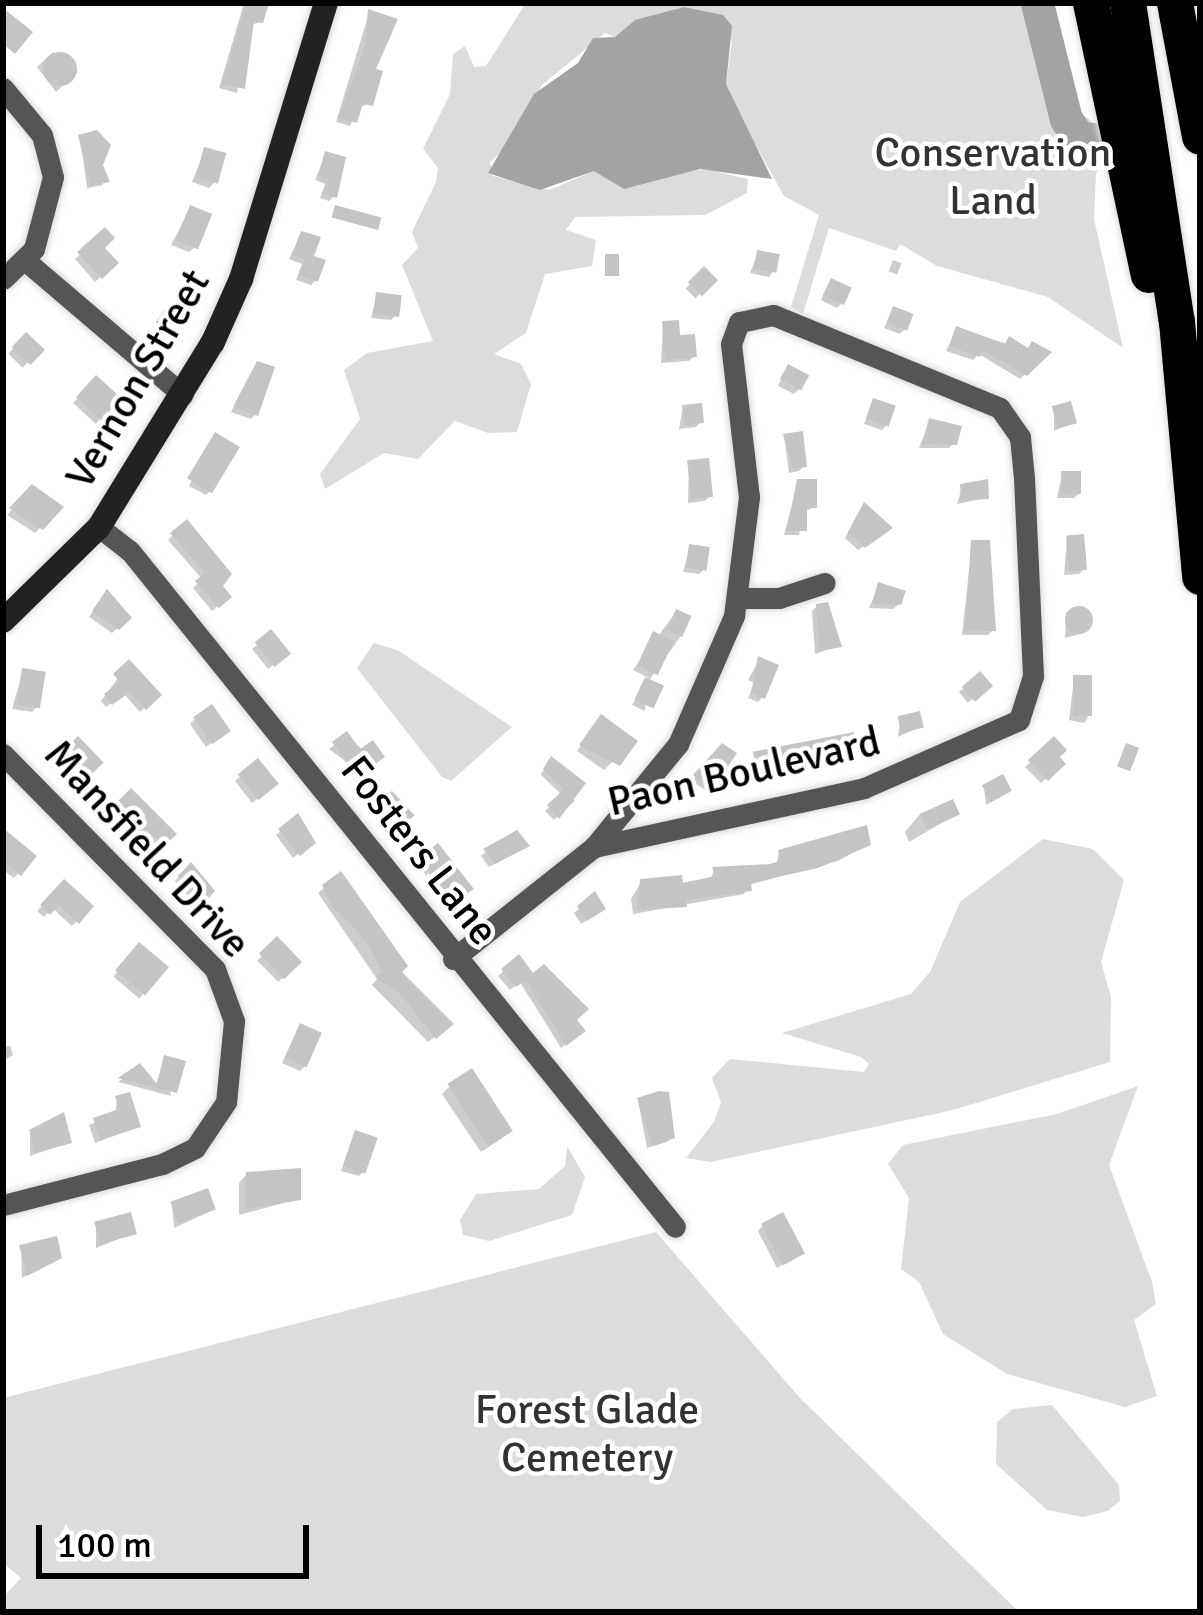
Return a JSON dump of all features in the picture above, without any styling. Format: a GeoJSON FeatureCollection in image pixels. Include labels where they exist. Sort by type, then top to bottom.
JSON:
{"type":"FeatureCollection","features":[{"type":"Feature","properties":{"kind":"highway"},"geometry":{"type":"LineString","coordinates":[[1090,3],[1196,507]]}},
{"type":"Feature","properties":{"kind":"highway"},"geometry":{"type":"LineString","coordinates":[[1128,3],[1161,199],[1200,577]]}},
{"type":"Feature","properties":{"kind":"highway"},"geometry":{"type":"LineString","coordinates":[[1178,3],[1200,137]]}},
{"type":"Feature","properties":{"kind":"main road","name":"Vernon Street"},"geometry":{"type":"LineString","coordinates":[[3,621],[99,527],[183,395],[241,279],[326,3]]}},
{"type":"Feature","properties":{"kind":"street"},"geometry":{"type":"LineString","coordinates":[[3,88],[42,134],[52,177],[47,218],[26,261],[3,279]]}},
{"type":"Feature","properties":{"kind":"street"},"geometry":{"type":"LineString","coordinates":[[26,261],[183,395]]}},
{"type":"Feature","properties":{"kind":"street","name":"Paon Boulevard"},"geometry":{"type":"LineString","coordinates":[[452,959],[594,847],[678,744],[739,598],[748,476],[731,344],[749,315],[773,315],[975,394],[1014,424],[1023,458],[1033,676],[1019,720],[864,788],[594,847]]}},
{"type":"Feature","properties":{"kind":"street","name":"Fosters Lane"},"geometry":{"type":"LineString","coordinates":[[99,527],[130,551],[452,959],[675,1227]]}},
{"type":"Feature","properties":{"kind":"street"},"geometry":{"type":"LineString","coordinates":[[739,598],[779,598],[825,583]]}},
{"type":"Feature","properties":{"kind":"street","name":"Mansfield Drive"},"geometry":{"type":"LineString","coordinates":[[3,754],[208,961],[226,988],[234,1021],[226,1102],[195,1148],[162,1164],[3,1205]]}},
{"type":"Feature","properties":{"kind":"green space","name":"Conservation Land"},"geometry":{"type":"Polygon","coordinates":[[[526,3],[1042,3],[1069,104],[1100,128],[1105,156],[1096,174],[1094,219],[1123,348],[1048,297],[937,266],[900,244],[896,251],[829,228],[803,314],[791,307],[819,215],[784,196],[738,113],[726,84],[732,41],[711,17],[678,8],[655,21],[635,20],[615,37],[605,33],[542,85],[511,144],[490,162],[493,176],[549,190],[594,171],[709,170],[748,179],[747,193],[705,215],[575,217],[566,230],[596,240],[592,266],[545,274],[526,333],[494,354],[521,364],[531,384],[517,432],[488,433],[455,421],[418,459],[384,453],[325,489],[320,474],[360,419],[344,370],[367,353],[433,341],[402,265],[418,248],[412,232],[436,182],[438,168],[423,149],[450,94],[453,54],[465,46],[474,67],[486,66],[526,3]]]}},
{"type":"Feature","properties":{"kind":"green space"},"geometry":{"type":"Polygon","coordinates":[[[374,643],[399,651],[512,727],[451,781],[442,777],[357,668],[374,643]]]}},
{"type":"Feature","properties":{"kind":"green space"},"geometry":{"type":"Polygon","coordinates":[[[1043,839],[1093,849],[1124,880],[1101,962],[1111,997],[1110,1062],[953,1110],[711,1162],[686,1158],[714,1122],[721,1102],[712,1078],[730,1059],[864,1072],[869,1064],[861,1057],[782,1033],[911,994],[930,972],[960,902],[1043,839]]]}},
{"type":"Feature","properties":{"kind":"green space"},"geometry":{"type":"Polygon","coordinates":[[[1138,1086],[1109,1165],[1152,1282],[1156,1304],[1134,1320],[1157,1396],[1125,1407],[1007,1374],[943,1334],[919,1282],[901,1269],[909,1198],[888,1164],[903,1145],[1057,1114],[1138,1086]]]}},
{"type":"Feature","properties":{"kind":"green space"},"geometry":{"type":"Polygon","coordinates":[[[567,1146],[585,1177],[572,1215],[489,1241],[463,1235],[460,1220],[476,1194],[539,1189],[565,1166],[567,1146]]]}},
{"type":"Feature","properties":{"kind":"green space","name":"Forest Glade Cemetery"},"geometry":{"type":"Polygon","coordinates":[[[656,1232],[799,1397],[1019,1612],[3,1612],[3,1597],[21,1578],[3,1563],[3,1398],[656,1232]]]}},
{"type":"Feature","properties":{"kind":"green space"},"geometry":{"type":"Polygon","coordinates":[[[1052,1405],[1119,1485],[1120,1501],[1107,1511],[1083,1517],[1047,1510],[996,1464],[997,1422],[1013,1409],[1052,1405]]]}},
{"type":"Feature","properties":{"kind":"shaded area"},"geometry":{"type":"Polygon","coordinates":[[[684,7],[723,15],[732,26],[726,84],[772,179],[700,169],[624,189],[594,171],[540,190],[488,173],[534,94],[578,63],[593,38],[615,37],[635,20],[684,7]]]}},
{"type":"Feature","properties":{"kind":"building"},"geometry":{"type":"Polygon","coordinates":[[[246,3],[269,3],[263,23],[254,21],[245,89],[222,84],[246,3]]]}},
{"type":"Feature","properties":{"kind":"building"},"geometry":{"type":"Polygon","coordinates":[[[3,8],[33,32],[15,54],[3,44],[3,8]]]}},
{"type":"Feature","properties":{"kind":"building"},"geometry":{"type":"Polygon","coordinates":[[[368,9],[398,19],[376,69],[383,71],[373,106],[363,103],[357,123],[338,118],[365,47],[368,9]]]}},
{"type":"Feature","properties":{"kind":"building"},"geometry":{"type":"Polygon","coordinates":[[[60,52],[72,57],[77,69],[72,81],[60,86],[48,81],[43,69],[48,57],[60,52]]]}},
{"type":"Feature","properties":{"kind":"building"},"geometry":{"type":"Polygon","coordinates":[[[97,130],[111,145],[103,165],[110,182],[90,186],[78,135],[97,130]]]}},
{"type":"Feature","properties":{"kind":"building"},"geometry":{"type":"Polygon","coordinates":[[[204,147],[226,153],[218,184],[196,178],[204,147]]]}},
{"type":"Feature","properties":{"kind":"building"},"geometry":{"type":"Polygon","coordinates":[[[325,151],[346,157],[337,198],[323,194],[328,179],[318,176],[325,151]]]}},
{"type":"Feature","properties":{"kind":"building"},"geometry":{"type":"Polygon","coordinates":[[[190,205],[212,214],[198,249],[176,240],[190,205]]]}},
{"type":"Feature","properties":{"kind":"building"},"geometry":{"type":"Polygon","coordinates":[[[335,205],[381,217],[378,230],[332,218],[335,205]]]}},
{"type":"Feature","properties":{"kind":"building"},"geometry":{"type":"Polygon","coordinates":[[[105,227],[115,238],[105,248],[119,263],[102,279],[77,252],[105,227]]]}},
{"type":"Feature","properties":{"kind":"building"},"geometry":{"type":"Polygon","coordinates":[[[301,231],[321,237],[314,256],[326,260],[318,282],[299,275],[305,259],[292,254],[301,231]]]}},
{"type":"Feature","properties":{"kind":"building"},"geometry":{"type":"Polygon","coordinates":[[[757,250],[780,254],[776,273],[754,269],[757,250]]]}},
{"type":"Feature","properties":{"kind":"building"},"geometry":{"type":"Polygon","coordinates":[[[605,254],[619,254],[619,276],[605,276],[605,254]]]}},
{"type":"Feature","properties":{"kind":"building"},"geometry":{"type":"Polygon","coordinates":[[[704,266],[718,280],[702,296],[688,282],[704,266]]]}},
{"type":"Feature","properties":{"kind":"building"},"geometry":{"type":"Polygon","coordinates":[[[831,278],[852,288],[844,305],[823,295],[831,278]]]}},
{"type":"Feature","properties":{"kind":"building"},"geometry":{"type":"Polygon","coordinates":[[[376,292],[402,295],[399,317],[373,314],[376,292]]]}},
{"type":"Feature","properties":{"kind":"building"},"geometry":{"type":"Polygon","coordinates":[[[168,305],[183,316],[171,333],[156,322],[168,305]]]}},
{"type":"Feature","properties":{"kind":"building"},"geometry":{"type":"Polygon","coordinates":[[[893,306],[914,314],[907,331],[887,323],[893,306]]]}},
{"type":"Feature","properties":{"kind":"building"},"geometry":{"type":"Polygon","coordinates":[[[679,320],[680,335],[695,334],[697,357],[665,360],[662,321],[679,320]]]}},
{"type":"Feature","properties":{"kind":"building"},"geometry":{"type":"Polygon","coordinates":[[[956,326],[1005,344],[1009,336],[1028,348],[1032,341],[1052,352],[1027,376],[983,350],[980,357],[949,346],[956,326]]]}},
{"type":"Feature","properties":{"kind":"building"},"geometry":{"type":"Polygon","coordinates":[[[26,332],[45,350],[31,365],[12,347],[26,332]]]}},
{"type":"Feature","properties":{"kind":"building"},"geometry":{"type":"Polygon","coordinates":[[[257,361],[275,367],[258,416],[233,407],[257,361]]]}},
{"type":"Feature","properties":{"kind":"building"},"geometry":{"type":"Polygon","coordinates":[[[788,364],[809,375],[801,390],[780,379],[788,364]]]}},
{"type":"Feature","properties":{"kind":"building"},"geometry":{"type":"Polygon","coordinates":[[[96,375],[119,396],[103,422],[76,397],[96,375]]]}},
{"type":"Feature","properties":{"kind":"building"},"geometry":{"type":"Polygon","coordinates":[[[873,398],[896,406],[889,427],[866,419],[873,398]]]}},
{"type":"Feature","properties":{"kind":"building"},"geometry":{"type":"Polygon","coordinates":[[[1071,401],[1077,423],[1058,428],[1052,406],[1071,401]]]}},
{"type":"Feature","properties":{"kind":"building"},"geometry":{"type":"Polygon","coordinates":[[[702,403],[704,423],[684,425],[682,405],[702,403]]]}},
{"type":"Feature","properties":{"kind":"building"},"geometry":{"type":"Polygon","coordinates":[[[929,418],[962,426],[957,445],[922,444],[929,418]]]}},
{"type":"Feature","properties":{"kind":"building"},"geometry":{"type":"Polygon","coordinates":[[[803,431],[807,467],[793,469],[783,434],[803,431]]]}},
{"type":"Feature","properties":{"kind":"building"},"geometry":{"type":"Polygon","coordinates":[[[215,432],[240,447],[212,493],[187,478],[215,432]]]}},
{"type":"Feature","properties":{"kind":"building"},"geometry":{"type":"Polygon","coordinates":[[[709,458],[713,497],[691,499],[687,460],[709,458]]]}},
{"type":"Feature","properties":{"kind":"building"},"geometry":{"type":"Polygon","coordinates":[[[1061,471],[1081,471],[1081,494],[1061,494],[1061,471]]]}},
{"type":"Feature","properties":{"kind":"building"},"geometry":{"type":"Polygon","coordinates":[[[797,479],[817,479],[817,508],[807,508],[807,531],[787,531],[797,479]]]}},
{"type":"Feature","properties":{"kind":"building"},"geometry":{"type":"Polygon","coordinates":[[[988,479],[989,499],[961,500],[960,484],[988,479]]]}},
{"type":"Feature","properties":{"kind":"building"},"geometry":{"type":"Polygon","coordinates":[[[32,484],[64,507],[43,530],[9,508],[32,484]]]}},
{"type":"Feature","properties":{"kind":"building"},"geometry":{"type":"Polygon","coordinates":[[[864,502],[893,528],[865,548],[848,532],[864,502]]]}},
{"type":"Feature","properties":{"kind":"building"},"geometry":{"type":"Polygon","coordinates":[[[187,519],[232,574],[223,586],[232,597],[219,608],[195,581],[205,573],[170,533],[187,519]]]}},
{"type":"Feature","properties":{"kind":"building"},"geometry":{"type":"Polygon","coordinates":[[[1084,534],[1087,570],[1069,571],[1066,536],[1084,534]]]}},
{"type":"Feature","properties":{"kind":"building"},"geometry":{"type":"Polygon","coordinates":[[[971,540],[990,540],[996,631],[965,631],[971,540]]]}},
{"type":"Feature","properties":{"kind":"building"},"geometry":{"type":"Polygon","coordinates":[[[689,544],[710,547],[706,571],[686,568],[689,544]]]}},
{"type":"Feature","properties":{"kind":"building"},"geometry":{"type":"Polygon","coordinates":[[[878,582],[906,591],[901,605],[872,604],[878,582]]]}},
{"type":"Feature","properties":{"kind":"building"},"geometry":{"type":"Polygon","coordinates":[[[107,589],[132,618],[119,630],[92,611],[107,589]]]}},
{"type":"Feature","properties":{"kind":"building"},"geometry":{"type":"Polygon","coordinates":[[[828,602],[842,647],[819,651],[816,604],[828,602]]]}},
{"type":"Feature","properties":{"kind":"building"},"geometry":{"type":"Polygon","coordinates":[[[1079,606],[1089,610],[1093,620],[1089,630],[1079,634],[1069,630],[1065,620],[1069,610],[1079,606]]]}},
{"type":"Feature","properties":{"kind":"building"},"geometry":{"type":"Polygon","coordinates":[[[676,609],[692,616],[682,637],[667,630],[676,609]]]}},
{"type":"Feature","properties":{"kind":"building"},"geometry":{"type":"Polygon","coordinates":[[[271,629],[291,654],[275,667],[255,642],[271,629]]]}},
{"type":"Feature","properties":{"kind":"building"},"geometry":{"type":"Polygon","coordinates":[[[653,631],[674,641],[658,675],[637,665],[653,631]]]}},
{"type":"Feature","properties":{"kind":"building"},"geometry":{"type":"Polygon","coordinates":[[[758,656],[779,665],[765,699],[751,693],[758,656]]]}},
{"type":"Feature","properties":{"kind":"building"},"geometry":{"type":"Polygon","coordinates":[[[129,659],[162,695],[146,710],[130,692],[112,705],[104,694],[120,682],[113,674],[129,659]]]}},
{"type":"Feature","properties":{"kind":"building"},"geometry":{"type":"Polygon","coordinates":[[[22,668],[46,672],[40,708],[16,705],[22,668]]]}},
{"type":"Feature","properties":{"kind":"building"},"geometry":{"type":"Polygon","coordinates":[[[980,671],[993,686],[975,702],[962,687],[980,671]]]}},
{"type":"Feature","properties":{"kind":"building"},"geometry":{"type":"Polygon","coordinates":[[[1073,675],[1092,675],[1092,716],[1073,716],[1073,675]]]}},
{"type":"Feature","properties":{"kind":"building"},"geometry":{"type":"Polygon","coordinates":[[[645,677],[664,686],[653,709],[634,700],[645,677]]]}},
{"type":"Feature","properties":{"kind":"building"},"geometry":{"type":"Polygon","coordinates":[[[212,704],[231,731],[212,744],[193,717],[212,704]]]}},
{"type":"Feature","properties":{"kind":"building"},"geometry":{"type":"Polygon","coordinates":[[[920,711],[924,728],[901,733],[898,716],[920,711]]]}},
{"type":"Feature","properties":{"kind":"building"},"geometry":{"type":"Polygon","coordinates":[[[601,714],[638,741],[620,766],[579,745],[601,714]]]}},
{"type":"Feature","properties":{"kind":"building"},"geometry":{"type":"Polygon","coordinates":[[[347,731],[360,749],[373,740],[385,757],[367,770],[355,755],[346,762],[332,742],[347,731]]]}},
{"type":"Feature","properties":{"kind":"building"},"geometry":{"type":"Polygon","coordinates":[[[854,732],[857,748],[756,767],[753,752],[854,732]]]}},
{"type":"Feature","properties":{"kind":"building"},"geometry":{"type":"Polygon","coordinates":[[[78,736],[104,763],[86,780],[60,753],[78,736]]]}},
{"type":"Feature","properties":{"kind":"building"},"geometry":{"type":"Polygon","coordinates":[[[1054,736],[1067,750],[1060,757],[1066,764],[1048,781],[1028,760],[1054,736]]]}},
{"type":"Feature","properties":{"kind":"building"},"geometry":{"type":"Polygon","coordinates":[[[722,743],[737,753],[714,788],[693,775],[722,743]]]}},
{"type":"Feature","properties":{"kind":"building"},"geometry":{"type":"Polygon","coordinates":[[[1126,743],[1139,748],[1130,771],[1117,766],[1126,743]]]}},
{"type":"Feature","properties":{"kind":"building"},"geometry":{"type":"Polygon","coordinates":[[[551,756],[586,783],[559,819],[547,805],[564,789],[543,769],[551,756]]]}},
{"type":"Feature","properties":{"kind":"building"},"geometry":{"type":"Polygon","coordinates":[[[258,758],[279,784],[259,800],[238,774],[258,758]]]}},
{"type":"Feature","properties":{"kind":"building"},"geometry":{"type":"Polygon","coordinates":[[[1003,774],[1012,791],[991,802],[982,785],[1003,774]]]}},
{"type":"Feature","properties":{"kind":"building"},"geometry":{"type":"Polygon","coordinates":[[[131,788],[177,834],[165,845],[114,805],[131,788]]]}},
{"type":"Feature","properties":{"kind":"building"},"geometry":{"type":"Polygon","coordinates":[[[392,791],[415,815],[399,829],[377,805],[392,791]]]}},
{"type":"Feature","properties":{"kind":"building"},"geometry":{"type":"Polygon","coordinates":[[[953,799],[960,815],[927,829],[920,814],[953,799]]]}},
{"type":"Feature","properties":{"kind":"building"},"geometry":{"type":"Polygon","coordinates":[[[298,813],[316,843],[300,856],[278,829],[298,813]]]}},
{"type":"Feature","properties":{"kind":"building"},"geometry":{"type":"Polygon","coordinates":[[[867,825],[871,845],[818,868],[751,883],[752,891],[686,900],[687,907],[637,910],[640,879],[682,875],[683,883],[715,876],[712,867],[770,864],[780,861],[778,850],[867,825]]]}},
{"type":"Feature","properties":{"kind":"building"},"geometry":{"type":"Polygon","coordinates":[[[3,828],[37,856],[21,876],[3,861],[3,828]]]}},
{"type":"Feature","properties":{"kind":"building"},"geometry":{"type":"Polygon","coordinates":[[[517,830],[530,846],[495,864],[483,849],[517,830]]]}},
{"type":"Feature","properties":{"kind":"building"},"geometry":{"type":"Polygon","coordinates":[[[438,843],[474,889],[456,903],[420,857],[438,843]]]}},
{"type":"Feature","properties":{"kind":"building"},"geometry":{"type":"Polygon","coordinates":[[[191,862],[215,891],[205,902],[178,876],[191,862]]]}},
{"type":"Feature","properties":{"kind":"building"},"geometry":{"type":"Polygon","coordinates":[[[341,871],[408,966],[402,972],[454,1024],[436,1039],[401,995],[375,977],[382,972],[367,942],[332,906],[322,885],[341,871]]]}},
{"type":"Feature","properties":{"kind":"building"},"geometry":{"type":"Polygon","coordinates":[[[64,879],[94,906],[79,924],[59,905],[50,915],[40,905],[64,879]]]}},
{"type":"Feature","properties":{"kind":"building"},"geometry":{"type":"Polygon","coordinates":[[[595,891],[606,909],[587,921],[577,906],[595,891]]]}},
{"type":"Feature","properties":{"kind":"building"},"geometry":{"type":"Polygon","coordinates":[[[277,936],[302,962],[284,979],[259,953],[277,936]]]}},
{"type":"Feature","properties":{"kind":"building"},"geometry":{"type":"Polygon","coordinates":[[[139,942],[169,967],[145,995],[115,970],[139,942]]]}},
{"type":"Feature","properties":{"kind":"building"},"geometry":{"type":"Polygon","coordinates":[[[519,954],[533,973],[544,964],[589,1009],[577,1020],[586,1031],[566,1046],[526,980],[516,987],[501,969],[519,954]]]}},
{"type":"Feature","properties":{"kind":"building"},"geometry":{"type":"Polygon","coordinates":[[[300,1023],[322,1033],[306,1067],[285,1058],[300,1023]]]}},
{"type":"Feature","properties":{"kind":"building"},"geometry":{"type":"Polygon","coordinates":[[[164,1055],[186,1061],[177,1093],[118,1078],[140,1063],[157,1084],[164,1055]]]}},
{"type":"Feature","properties":{"kind":"building"},"geometry":{"type":"Polygon","coordinates":[[[472,1068],[513,1131],[489,1147],[448,1084],[472,1068]]]}},
{"type":"Feature","properties":{"kind":"building"},"geometry":{"type":"Polygon","coordinates":[[[130,1092],[141,1127],[100,1140],[93,1118],[119,1109],[115,1096],[130,1092]]]}},
{"type":"Feature","properties":{"kind":"building"},"geometry":{"type":"Polygon","coordinates":[[[669,1092],[675,1138],[652,1146],[637,1098],[669,1092]]]}},
{"type":"Feature","properties":{"kind":"building"},"geometry":{"type":"Polygon","coordinates":[[[64,1112],[72,1143],[35,1153],[29,1130],[64,1112]]]}},
{"type":"Feature","properties":{"kind":"building"},"geometry":{"type":"Polygon","coordinates":[[[355,1130],[378,1138],[365,1174],[343,1166],[355,1130]]]}},
{"type":"Feature","properties":{"kind":"building"},"geometry":{"type":"Polygon","coordinates":[[[301,1168],[301,1200],[246,1209],[246,1172],[301,1168]]]}},
{"type":"Feature","properties":{"kind":"building"},"geometry":{"type":"Polygon","coordinates":[[[208,1188],[216,1210],[178,1223],[170,1202],[208,1188]]]}},
{"type":"Feature","properties":{"kind":"building"},"geometry":{"type":"Polygon","coordinates":[[[131,1212],[137,1234],[100,1244],[94,1222],[131,1212]]]}},
{"type":"Feature","properties":{"kind":"building"},"geometry":{"type":"Polygon","coordinates":[[[783,1212],[805,1253],[783,1265],[761,1224],[783,1212]]]}},
{"type":"Feature","properties":{"kind":"building"},"geometry":{"type":"Polygon","coordinates":[[[57,1236],[62,1258],[27,1276],[19,1245],[57,1236]]]}},
{"type":"Feature","properties":{"kind":"waterway"},"geometry":{"type":"LineString","coordinates":[[1037,3],[1066,119],[1078,137],[1108,141]]}}]}
